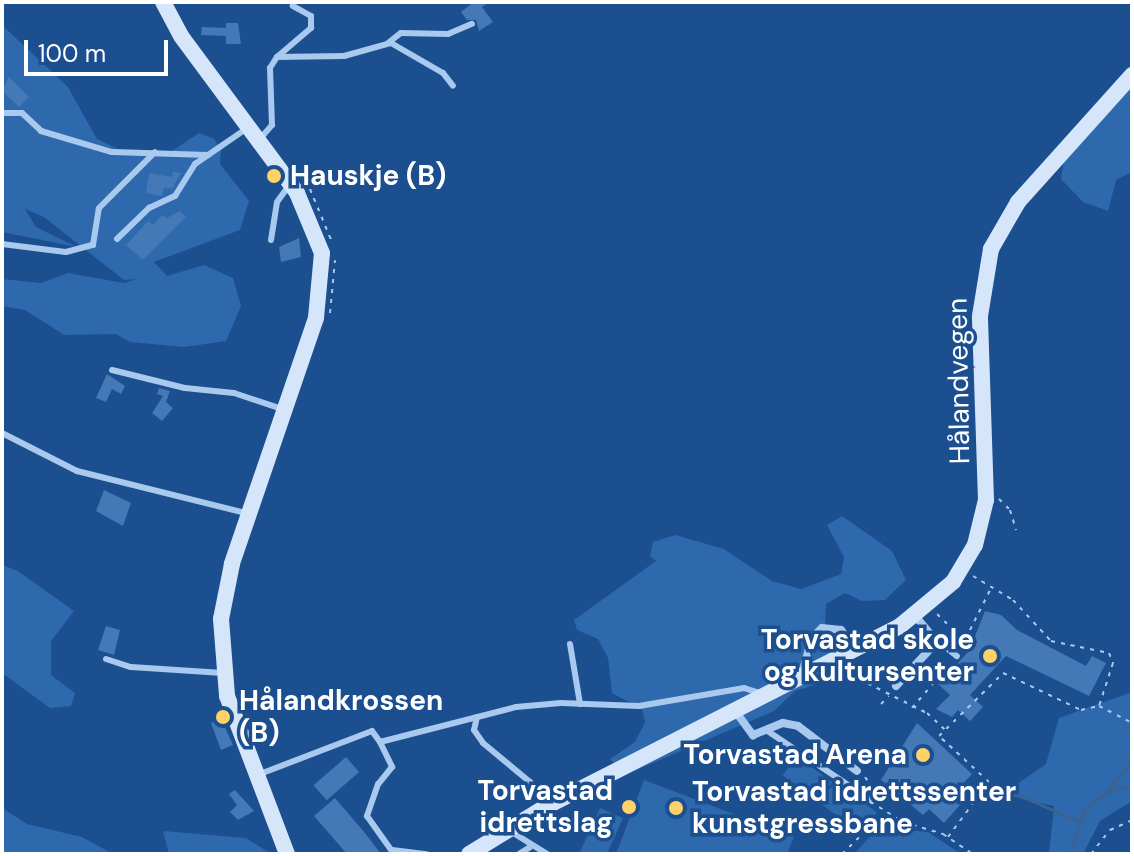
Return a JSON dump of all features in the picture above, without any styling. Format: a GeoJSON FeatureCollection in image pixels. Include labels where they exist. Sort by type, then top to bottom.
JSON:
{"type":"FeatureCollection","features":[{"type":"Feature","properties":{"kind":"main road"},"geometry":{"type":"LineString","coordinates":[[163,2],[181,36],[291,184],[316,229],[323,277],[316,318],[249,515],[222,606],[223,673],[287,854]]}},
{"type":"Feature","properties":{"kind":"main road","name":"Hålandvegen"},"geometry":{"type":"LineString","coordinates":[[469,854],[547,806],[800,678],[852,657],[919,620],[961,571],[984,512],[980,316],[991,249],[1014,207],[1132,75]]}},
{"type":"Feature","properties":{"kind":"street"},"geometry":{"type":"LineString","coordinates":[[896,686],[929,652],[932,636],[919,620]]}},
{"type":"Feature","properties":{"kind":"street"},"geometry":{"type":"LineString","coordinates":[[800,678],[812,638],[822,628],[841,630],[852,657]]}},
{"type":"Feature","properties":{"kind":"street"},"geometry":{"type":"LineString","coordinates":[[736,712],[749,733],[769,732],[780,724],[794,724],[857,771]]}},
{"type":"Feature","properties":{"kind":"lane"},"geometry":{"type":"LineString","coordinates":[[117,239],[149,208],[175,196],[195,164],[272,125],[270,68],[277,57],[311,28],[311,16],[293,6]]}},
{"type":"Feature","properties":{"kind":"lane"},"geometry":{"type":"LineString","coordinates":[[277,57],[344,56],[388,43],[401,33],[448,34],[472,24]]}},
{"type":"Feature","properties":{"kind":"lane"},"geometry":{"type":"LineString","coordinates":[[388,43],[443,73],[453,86]]}},
{"type":"Feature","properties":{"kind":"lane"},"geometry":{"type":"LineString","coordinates":[[2,113],[22,113],[41,131],[112,152],[208,155]]}},
{"type":"Feature","properties":{"kind":"lane"},"geometry":{"type":"LineString","coordinates":[[2,244],[66,252],[93,245],[99,208],[155,152]]}},
{"type":"Feature","properties":{"kind":"lane"},"geometry":{"type":"LineString","coordinates":[[271,240],[277,202],[291,184]]}},
{"type":"Feature","properties":{"kind":"lane"},"geometry":{"type":"LineString","coordinates":[[112,370],[185,388],[234,393],[285,410]]}},
{"type":"Feature","properties":{"kind":"lane"},"geometry":{"type":"LineString","coordinates":[[2,433],[77,471],[249,515]]}},
{"type":"Feature","properties":{"kind":"lane"},"geometry":{"type":"LineString","coordinates":[[932,636],[957,656]]}},
{"type":"Feature","properties":{"kind":"lane"},"geometry":{"type":"LineString","coordinates":[[570,644],[580,704]]}},
{"type":"Feature","properties":{"kind":"lane"},"geometry":{"type":"LineString","coordinates":[[106,659],[131,667],[223,673]]}},
{"type":"Feature","properties":{"kind":"lane"},"geometry":{"type":"LineString","coordinates":[[380,742],[532,705],[639,706],[744,688],[766,696]]}},
{"type":"Feature","properties":{"kind":"lane"},"geometry":{"type":"LineString","coordinates":[[478,716],[476,734],[530,782],[547,806]]}},
{"type":"Feature","properties":{"kind":"lane"},"geometry":{"type":"LineString","coordinates":[[257,776],[350,737],[372,731],[392,767],[378,784],[367,816],[393,852],[427,854]]}},
{"type":"Feature","properties":{"kind":"lane"},"geometry":{"type":"LineString","coordinates":[[769,732],[872,801]]}},
{"type":"Feature","properties":{"kind":"lane"},"geometry":{"type":"LineString","coordinates":[[515,834],[530,847],[547,854]]}},
{"type":"Feature","properties":{"kind":"lane"},"geometry":{"type":"LineString","coordinates":[[519,854],[530,847]]}},
{"type":"Feature","properties":{"kind":"path"},"geometry":{"type":"LineString","coordinates":[[996,510],[998,489]]}},
{"type":"Feature","properties":{"kind":"path"},"geometry":{"type":"LineString","coordinates":[[998,498],[1010,510],[1016,530]]}},
{"type":"Feature","properties":{"kind":"path"},"geometry":{"type":"LineString","coordinates":[[966,579],[974,567]]}},
{"type":"Feature","properties":{"kind":"path"},"geometry":{"type":"LineString","coordinates":[[970,574],[1013,600],[1045,637],[1097,647],[1111,656],[1099,706]]}},
{"type":"Feature","properties":{"kind":"path"},"geometry":{"type":"LineString","coordinates":[[912,708],[957,656],[992,586]]}},
{"type":"Feature","properties":{"kind":"path"},"geometry":{"type":"LineString","coordinates":[[919,620],[936,613],[946,604]]}},
{"type":"Feature","properties":{"kind":"path"},"geometry":{"type":"LineString","coordinates":[[936,613],[965,641]]}},
{"type":"Feature","properties":{"kind":"path"},"geometry":{"type":"LineString","coordinates":[[828,676],[840,670],[852,657]]}},
{"type":"Feature","properties":{"kind":"path"},"geometry":{"type":"LineString","coordinates":[[840,670],[912,708],[945,730]]}},
{"type":"Feature","properties":{"kind":"path"},"geometry":{"type":"LineString","coordinates":[[948,837],[989,782],[939,736],[1003,673],[1081,710],[1099,706],[1132,723]]}},
{"type":"Feature","properties":{"kind":"path"},"geometry":{"type":"LineString","coordinates":[[881,704],[890,696]]}},
{"type":"Feature","properties":{"kind":"path"},"geometry":{"type":"LineString","coordinates":[[857,771],[873,784],[879,807]]}},
{"type":"Feature","properties":{"kind":"path"},"geometry":{"type":"LineString","coordinates":[[872,801],[885,811],[948,837],[973,854]]}},
{"type":"Feature","properties":{"kind":"path"},"geometry":{"type":"LineString","coordinates":[[842,854],[885,811]]}},
{"type":"Feature","properties":{"kind":"path"},"geometry":{"type":"LineString","coordinates":[[1091,854],[1110,830],[1132,820]]}},
{"type":"Feature","properties":{"kind":"shaded area"},"geometry":{"type":"Polygon","coordinates":[[[2,25],[68,87],[97,139],[118,149],[172,151],[199,133],[214,139],[221,150],[220,164],[249,201],[240,230],[154,262],[167,276],[204,265],[233,278],[241,306],[226,341],[184,347],[130,342],[116,334],[64,335],[25,310],[2,306],[2,279],[41,283],[68,273],[124,283],[136,279],[124,280],[44,217],[25,209],[36,227],[77,247],[2,232],[2,25]]]}},
{"type":"Feature","properties":{"kind":"shaded area"},"geometry":{"type":"Polygon","coordinates":[[[1132,86],[1132,172],[1116,180],[1108,211],[1083,202],[1061,179],[1064,160],[1132,86]]]}},
{"type":"Feature","properties":{"kind":"shaded area"},"geometry":{"type":"Polygon","coordinates":[[[842,516],[892,551],[906,580],[885,600],[862,601],[845,593],[826,604],[825,633],[834,658],[831,680],[795,691],[774,711],[625,775],[610,759],[635,742],[645,722],[642,709],[612,693],[608,658],[598,639],[577,630],[574,620],[656,561],[650,556],[653,542],[675,535],[724,549],[772,581],[801,589],[841,574],[844,557],[827,525],[842,516]]]}},
{"type":"Feature","properties":{"kind":"shaded area"},"geometry":{"type":"Polygon","coordinates":[[[2,565],[18,571],[74,611],[51,641],[51,675],[75,693],[71,706],[50,708],[2,673],[2,565]]]}},
{"type":"Feature","properties":{"kind":"shaded area"},"geometry":{"type":"Polygon","coordinates":[[[1132,692],[1132,801],[1100,821],[1083,854],[1049,854],[1054,806],[1021,799],[1014,786],[1046,764],[1059,718],[1132,692]]]}},
{"type":"Feature","properties":{"kind":"shaded area"},"geometry":{"type":"Polygon","coordinates":[[[797,756],[832,782],[818,802],[783,775],[797,756]]]}},
{"type":"Feature","properties":{"kind":"shaded area","name":"Torvastad idrettssenter kunstgressbane"},"geometry":{"type":"Polygon","coordinates":[[[644,780],[794,837],[787,854],[616,854],[644,780]]]}},
{"type":"Feature","properties":{"kind":"shaded area"},"geometry":{"type":"Polygon","coordinates":[[[835,782],[877,813],[862,834],[820,803],[835,782]]]}},
{"type":"Feature","properties":{"kind":"shaded area"},"geometry":{"type":"Polygon","coordinates":[[[2,808],[27,824],[82,837],[113,854],[2,854],[2,808]]]}},
{"type":"Feature","properties":{"kind":"shaded area"},"geometry":{"type":"Polygon","coordinates":[[[600,808],[623,818],[607,854],[579,854],[600,808]]]}},
{"type":"Feature","properties":{"kind":"shaded area"},"geometry":{"type":"Polygon","coordinates":[[[885,820],[896,829],[928,832],[961,854],[854,854],[885,820]]]}},
{"type":"Feature","properties":{"kind":"shaded area"},"geometry":{"type":"Polygon","coordinates":[[[163,831],[246,838],[271,854],[169,854],[163,831]]]}},
{"type":"Feature","properties":{"kind":"building"},"geometry":{"type":"Polygon","coordinates":[[[474,2],[489,2],[482,7],[493,22],[479,31],[476,20],[467,20],[461,12],[474,2]]]}},
{"type":"Feature","properties":{"kind":"building"},"geometry":{"type":"Polygon","coordinates":[[[226,23],[238,23],[241,44],[226,44],[226,36],[201,35],[202,27],[226,28],[226,23]]]}},
{"type":"Feature","properties":{"kind":"building"},"geometry":{"type":"Polygon","coordinates":[[[9,77],[29,97],[19,107],[2,91],[9,77]]]}},
{"type":"Feature","properties":{"kind":"building"},"geometry":{"type":"Polygon","coordinates":[[[173,172],[181,173],[172,189],[164,187],[162,196],[146,193],[149,173],[172,177],[173,172]]]}},
{"type":"Feature","properties":{"kind":"building"},"geometry":{"type":"Polygon","coordinates":[[[180,211],[186,217],[143,260],[126,245],[148,221],[153,225],[162,215],[167,218],[180,211]]]}},
{"type":"Feature","properties":{"kind":"building"},"geometry":{"type":"Polygon","coordinates":[[[299,238],[301,257],[281,262],[279,247],[299,238]]]}},
{"type":"Feature","properties":{"kind":"building"},"geometry":{"type":"Polygon","coordinates":[[[107,374],[125,386],[121,394],[112,389],[106,402],[96,398],[107,374]]]}},
{"type":"Feature","properties":{"kind":"building"},"geometry":{"type":"Polygon","coordinates":[[[159,388],[170,391],[166,402],[173,408],[162,421],[152,413],[163,396],[157,394],[159,388]]]}},
{"type":"Feature","properties":{"kind":"building"},"geometry":{"type":"Polygon","coordinates":[[[104,490],[131,503],[123,526],[96,511],[104,490]]]}},
{"type":"Feature","properties":{"kind":"building"},"geometry":{"type":"Polygon","coordinates":[[[985,611],[1001,615],[1017,630],[1086,666],[1092,656],[1106,663],[1089,696],[1006,656],[970,695],[983,707],[970,721],[958,710],[952,717],[936,709],[950,695],[938,684],[969,651],[985,611]]]}},
{"type":"Feature","properties":{"kind":"building"},"geometry":{"type":"Polygon","coordinates":[[[106,626],[120,630],[114,655],[98,650],[106,626]]]}},
{"type":"Feature","properties":{"kind":"building"},"geometry":{"type":"Polygon","coordinates":[[[221,719],[233,745],[221,750],[211,723],[221,719]]]}},
{"type":"Feature","properties":{"kind":"building","name":"Torvastad Arena"},"geometry":{"type":"Polygon","coordinates":[[[917,723],[972,774],[960,787],[969,795],[944,823],[929,809],[923,815],[881,780],[917,723]]]}},
{"type":"Feature","properties":{"kind":"building"},"geometry":{"type":"Polygon","coordinates":[[[346,757],[359,772],[327,800],[314,785],[346,757]]]}},
{"type":"Feature","properties":{"kind":"building"},"geometry":{"type":"Polygon","coordinates":[[[235,790],[254,811],[238,820],[230,812],[237,805],[229,794],[235,790]]]}},
{"type":"Feature","properties":{"kind":"building"},"geometry":{"type":"Polygon","coordinates":[[[335,798],[381,854],[347,854],[314,816],[335,798]]]}},
{"type":"Feature","properties":{"kind":"waterway"},"geometry":{"type":"LineString","coordinates":[[1071,854],[1084,809],[1107,792],[1132,760]]}},
{"type":"Feature","properties":{"kind":"waterway"},"geometry":{"type":"LineString","coordinates":[[1107,792],[1132,785]]}},
{"type":"Feature","properties":{"kind":"waterway"},"geometry":{"type":"LineString","coordinates":[[989,791],[1021,796],[1078,821]]}},
{"type":"Feature","properties":{"kind":"place","name":"Hauskje (B)"},"geometry":{"type":"Point","coordinates":[274,176]}},
{"type":"Feature","properties":{"kind":"place","name":"Torvastad skole og kultursenter"},"geometry":{"type":"Point","coordinates":[990,656]}},
{"type":"Feature","properties":{"kind":"place","name":"Hålandkrossen (B)"},"geometry":{"type":"Point","coordinates":[223,717]}},
{"type":"Feature","properties":{"kind":"place","name":"Torvastad Arena"},"geometry":{"type":"Point","coordinates":[923,755]}},
{"type":"Feature","properties":{"kind":"place","name":"Torvastad idrettslag"},"geometry":{"type":"Point","coordinates":[629,807]}},
{"type":"Feature","properties":{"kind":"place","name":"Torvastad idrettssenter kunstgressbane"},"geometry":{"type":"Point","coordinates":[676,808]}}]}
